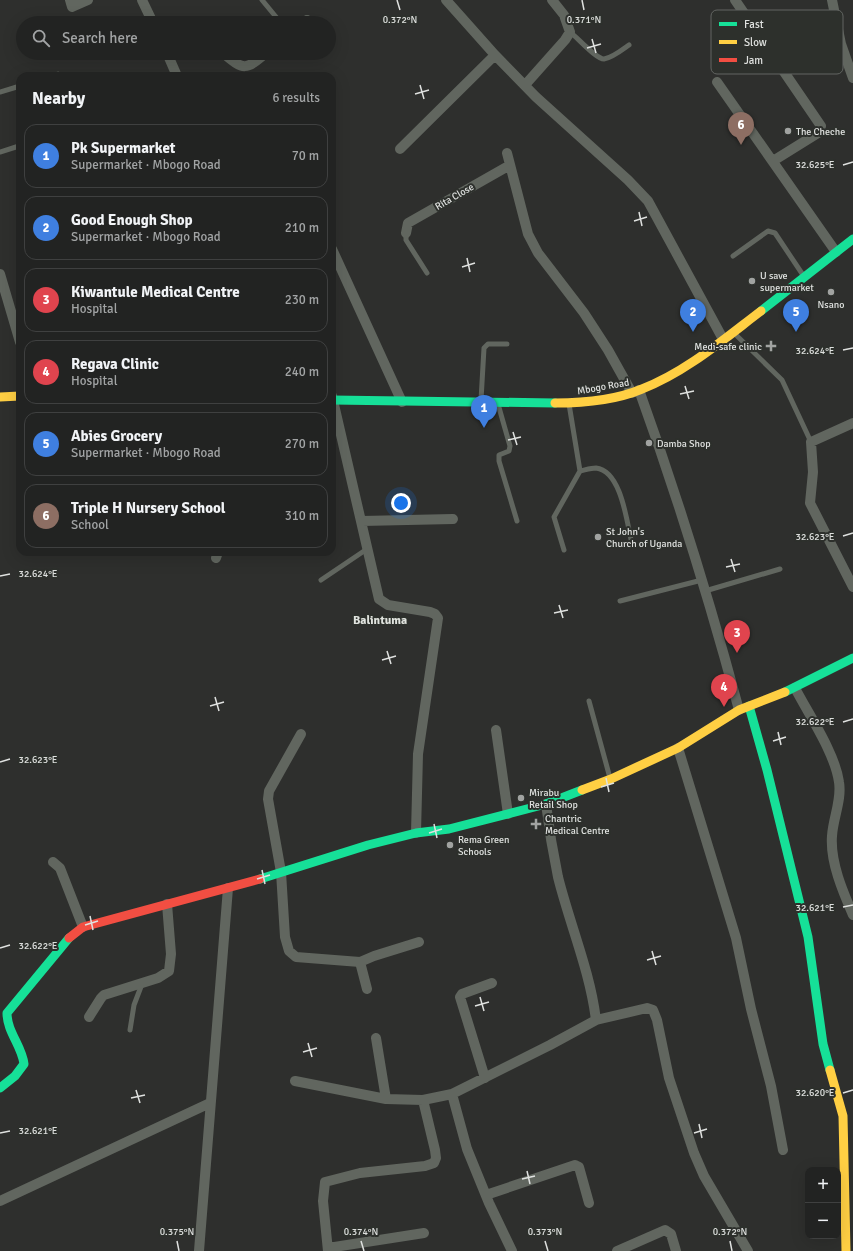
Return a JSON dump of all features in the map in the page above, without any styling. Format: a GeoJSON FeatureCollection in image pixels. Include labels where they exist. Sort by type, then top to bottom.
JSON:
{"type":"FeatureCollection","features":[{"type":"Feature","properties":{"kind":"street"},"geometry":{"type":"LineString","coordinates":[[70,0],[72,7],[88,0]]}},
{"type":"Feature","properties":{"kind":"street"},"geometry":{"type":"LineString","coordinates":[[142,0],[150,16]]}},
{"type":"Feature","properties":{"kind":"street"},"geometry":{"type":"LineString","coordinates":[[446,0],[495,55],[525,85],[628,180],[648,201],[723,339]]}},
{"type":"Feature","properties":{"kind":"street"},"geometry":{"type":"LineString","coordinates":[[525,85],[570,32],[564,14],[552,0]]}},
{"type":"Feature","properties":{"kind":"street"},"geometry":{"type":"LineString","coordinates":[[735,0],[742,10]]}},
{"type":"Feature","properties":{"kind":"street"},"geometry":{"type":"LineString","coordinates":[[832,0],[834,10]]}},
{"type":"Feature","properties":{"kind":"street"},"geometry":{"type":"LineString","coordinates":[[843,50],[853,78]]}},
{"type":"Feature","properties":{"kind":"street"},"geometry":{"type":"LineString","coordinates":[[400,149],[495,55]]}},
{"type":"Feature","properties":{"kind":"street"},"geometry":{"type":"LineString","coordinates":[[170,60],[175,72]]}},
{"type":"Feature","properties":{"kind":"street"},"geometry":{"type":"LineString","coordinates":[[232,60],[244,67],[250,67],[258,60]]}},
{"type":"Feature","properties":{"kind":"street"},"geometry":{"type":"LineString","coordinates":[[773,161],[818,133],[821,126],[786,74]]}},
{"type":"Feature","properties":{"kind":"street"},"geometry":{"type":"LineString","coordinates":[[718,82],[836,252]]}},
{"type":"Feature","properties":{"kind":"street"},"geometry":{"type":"LineString","coordinates":[[507,153],[523,221],[538,253],[584,313],[636,391],[661,449],[702,580],[739,710]]}},
{"type":"Feature","properties":{"kind":"street","name":"Rita Close"},"geometry":{"type":"LineString","coordinates":[[406,233],[408,223],[510,165]]}},
{"type":"Feature","properties":{"kind":"street","name":"Mbogo Road"},"geometry":{"type":"LineString","coordinates":[[336,399],[402,402],[569,403],[601,399],[636,391],[684,366],[734,332],[853,239]]}},
{"type":"Feature","properties":{"kind":"street"},"geometry":{"type":"LineString","coordinates":[[336,258],[402,402]]}},
{"type":"Feature","properties":{"kind":"street"},"geometry":{"type":"LineString","coordinates":[[0,274],[16,328]]}},
{"type":"Feature","properties":{"kind":"street"},"geometry":{"type":"LineString","coordinates":[[0,397],[16,396]]}},
{"type":"Feature","properties":{"kind":"street"},"geometry":{"type":"LineString","coordinates":[[336,412],[379,599],[381,602],[388,605],[430,612],[435,614],[438,618],[418,754],[416,833]]}},
{"type":"Feature","properties":{"kind":"street"},"geometry":{"type":"LineString","coordinates":[[853,423],[811,442],[813,472],[810,503],[853,587]]}},
{"type":"Feature","properties":{"kind":"street"},"geometry":{"type":"LineString","coordinates":[[362,521],[453,519]]}},
{"type":"Feature","properties":{"kind":"street"},"geometry":{"type":"LineString","coordinates":[[0,1088],[15,1076],[24,1064],[22,1054],[3,1017],[72,935],[83,927],[228,888],[368,845],[416,833],[449,829],[546,804],[610,779],[678,748],[739,710],[795,688],[853,658]]}},
{"type":"Feature","properties":{"kind":"street"},"geometry":{"type":"LineString","coordinates":[[795,688],[832,758],[840,782],[840,792],[834,822],[832,846],[841,888],[853,915]]}},
{"type":"Feature","properties":{"kind":"street"},"geometry":{"type":"LineString","coordinates":[[749,706],[767,770],[808,937],[823,1044],[843,1116],[848,1250]]}},
{"type":"Feature","properties":{"kind":"street"},"geometry":{"type":"LineString","coordinates":[[496,730],[508,814]]}},
{"type":"Feature","properties":{"kind":"street"},"geometry":{"type":"LineString","coordinates":[[301,734],[270,791],[268,799],[281,872],[285,937],[289,951],[296,957],[360,962],[419,942]]}},
{"type":"Feature","properties":{"kind":"street"},"geometry":{"type":"LineString","coordinates":[[678,748],[736,938],[771,1086],[783,1150]]}},
{"type":"Feature","properties":{"kind":"street"},"geometry":{"type":"LineString","coordinates":[[546,804],[559,878],[576,934],[594,1003],[596,1020]]}},
{"type":"Feature","properties":{"kind":"street"},"geometry":{"type":"LineString","coordinates":[[53,862],[60,868],[83,927]]}},
{"type":"Feature","properties":{"kind":"street"},"geometry":{"type":"LineString","coordinates":[[199,1251],[228,888]]}},
{"type":"Feature","properties":{"kind":"street"},"geometry":{"type":"LineString","coordinates":[[88,1017],[100,998],[164,975],[168,971],[170,954],[167,904]]}},
{"type":"Feature","properties":{"kind":"street"},"geometry":{"type":"LineString","coordinates":[[360,962],[367,989]]}},
{"type":"Feature","properties":{"kind":"street"},"geometry":{"type":"LineString","coordinates":[[485,1078],[460,997],[462,994],[492,983]]}},
{"type":"Feature","properties":{"kind":"street"},"geometry":{"type":"LineString","coordinates":[[295,1081],[386,1099],[423,1100],[452,1094],[596,1020],[647,1008],[654,1010],[669,1078],[694,1153],[704,1176],[748,1251]]}},
{"type":"Feature","properties":{"kind":"street"},"geometry":{"type":"LineString","coordinates":[[376,1038],[386,1099]]}},
{"type":"Feature","properties":{"kind":"street"},"geometry":{"type":"LineString","coordinates":[[452,1094],[462,1134],[486,1194],[512,1251]]}},
{"type":"Feature","properties":{"kind":"street"},"geometry":{"type":"LineString","coordinates":[[423,1100],[435,1150],[436,1158],[434,1163],[425,1166],[360,1173],[325,1182],[324,1201],[328,1249],[424,1233]]}},
{"type":"Feature","properties":{"kind":"street"},"geometry":{"type":"LineString","coordinates":[[0,1202],[210,1103]]}},
{"type":"Feature","properties":{"kind":"street"},"geometry":{"type":"LineString","coordinates":[[486,1194],[575,1165],[579,1167],[589,1203]]}},
{"type":"Feature","properties":{"kind":"street"},"geometry":{"type":"LineString","coordinates":[[617,1251],[665,1230],[670,1234],[676,1251]]}},
{"type":"Feature","properties":{"kind":"lane"},"geometry":{"type":"LineString","coordinates":[[262,0],[275,16]]}},
{"type":"Feature","properties":{"kind":"lane"},"geometry":{"type":"LineString","coordinates":[[570,32],[598,58],[604,59],[612,56],[629,45]]}},
{"type":"Feature","properties":{"kind":"lane"},"geometry":{"type":"LineString","coordinates":[[0,92],[16,87]]}},
{"type":"Feature","properties":{"kind":"lane"},"geometry":{"type":"LineString","coordinates":[[0,152],[16,147]]}},
{"type":"Feature","properties":{"kind":"lane"},"geometry":{"type":"LineString","coordinates":[[733,256],[768,231],[772,232],[775,233],[805,278]]}},
{"type":"Feature","properties":{"kind":"lane"},"geometry":{"type":"LineString","coordinates":[[406,233],[406,240],[427,273]]}},
{"type":"Feature","properties":{"kind":"lane"},"geometry":{"type":"LineString","coordinates":[[734,332],[782,380],[811,442]]}},
{"type":"Feature","properties":{"kind":"lane"},"geometry":{"type":"LineString","coordinates":[[481,403],[484,348],[488,344],[507,344]]}},
{"type":"Feature","properties":{"kind":"lane"},"geometry":{"type":"LineString","coordinates":[[498,403],[510,446],[509,451],[499,455],[516,522]]}},
{"type":"Feature","properties":{"kind":"lane"},"geometry":{"type":"LineString","coordinates":[[564,550],[554,517],[580,471],[569,403]]}},
{"type":"Feature","properties":{"kind":"lane"},"geometry":{"type":"LineString","coordinates":[[580,471],[596,468],[605,472],[614,481],[619,491],[632,544]]}},
{"type":"Feature","properties":{"kind":"lane"},"geometry":{"type":"LineString","coordinates":[[321,580],[368,548]]}},
{"type":"Feature","properties":{"kind":"lane"},"geometry":{"type":"LineString","coordinates":[[704,591],[780,569]]}},
{"type":"Feature","properties":{"kind":"lane"},"geometry":{"type":"LineString","coordinates":[[620,601],[702,580]]}},
{"type":"Feature","properties":{"kind":"lane"},"geometry":{"type":"LineString","coordinates":[[589,701],[610,779]]}},
{"type":"Feature","properties":{"kind":"lane"},"geometry":{"type":"LineString","coordinates":[[130,1030],[134,1005],[142,983]]}},
{"type":"Feature","properties":{"kind":"traffic: fast"},"geometry":{"type":"LineString","coordinates":[[761,311],[853,239]]}},
{"type":"Feature","properties":{"kind":"traffic: fast"},"geometry":{"type":"LineString","coordinates":[[336,400],[555,403]]}},
{"type":"Feature","properties":{"kind":"traffic: fast"},"geometry":{"type":"LineString","coordinates":[[785,692],[853,658]]}},
{"type":"Feature","properties":{"kind":"traffic: fast"},"geometry":{"type":"LineString","coordinates":[[749,706],[767,770],[808,937],[823,1044],[830,1070]]}},
{"type":"Feature","properties":{"kind":"traffic: fast"},"geometry":{"type":"LineString","coordinates":[[260,879],[368,845],[416,833],[449,829],[546,804],[582,790]]}},
{"type":"Feature","properties":{"kind":"traffic: fast"},"geometry":{"type":"LineString","coordinates":[[0,1088],[15,1076],[24,1064],[23,1057],[9,1026],[7,1013],[69,938]]}},
{"type":"Feature","properties":{"kind":"traffic: slow"},"geometry":{"type":"LineString","coordinates":[[555,403],[588,401],[621,396],[658,382],[674,374],[719,344],[761,311]]}},
{"type":"Feature","properties":{"kind":"traffic: slow"},"geometry":{"type":"LineString","coordinates":[[0,397],[16,396]]}},
{"type":"Feature","properties":{"kind":"traffic: slow"},"geometry":{"type":"LineString","coordinates":[[582,790],[611,779],[678,748],[739,710],[785,692]]}},
{"type":"Feature","properties":{"kind":"traffic: slow"},"geometry":{"type":"LineString","coordinates":[[830,1070],[843,1116],[846,1251]]}},
{"type":"Feature","properties":{"kind":"traffic: jam"},"geometry":{"type":"LineString","coordinates":[[69,938],[83,927],[260,879]]}},
{"type":"Feature","properties":{"kind":"place","name":"The Cheche"},"geometry":{"type":"Point","coordinates":[788,131]}},
{"type":"Feature","properties":{"kind":"place","name":"Triple H Nursery School"},"geometry":{"type":"Point","coordinates":[741,145]}},
{"type":"Feature","properties":{"kind":"place","name":"U save supermarket"},"geometry":{"type":"Point","coordinates":[752,281]}},
{"type":"Feature","properties":{"kind":"place","name":"Nsano"},"geometry":{"type":"Point","coordinates":[831,292]}},
{"type":"Feature","properties":{"kind":"place","name":"Good Enough Shop"},"geometry":{"type":"Point","coordinates":[693,332]}},
{"type":"Feature","properties":{"kind":"place","name":"Abies Grocery"},"geometry":{"type":"Point","coordinates":[796,332]}},
{"type":"Feature","properties":{"kind":"place","name":"Medi-safe clinic"},"geometry":{"type":"Point","coordinates":[771,346]}},
{"type":"Feature","properties":{"kind":"place","name":"Pk Supermarket"},"geometry":{"type":"Point","coordinates":[484,428]}},
{"type":"Feature","properties":{"kind":"place","name":"Damba Shop"},"geometry":{"type":"Point","coordinates":[649,443]}},
{"type":"Feature","properties":{"kind":"place","name":"St John's Church of Uganda"},"geometry":{"type":"Point","coordinates":[598,537]}},
{"type":"Feature","properties":{"kind":"place","name":"Kiwantule Medical Centre"},"geometry":{"type":"Point","coordinates":[737,653]}},
{"type":"Feature","properties":{"kind":"place","name":"Regava Clinic"},"geometry":{"type":"Point","coordinates":[724,707]}},
{"type":"Feature","properties":{"kind":"place","name":"Mirabu Retail Shop"},"geometry":{"type":"Point","coordinates":[521,798]}},
{"type":"Feature","properties":{"kind":"place","name":"Chantric Medical Centre"},"geometry":{"type":"Point","coordinates":[536,824]}},
{"type":"Feature","properties":{"kind":"place","name":"Rema Green Schools"},"geometry":{"type":"Point","coordinates":[450,845]}},
{"type":"Feature","properties":{"kind":"district","name":"Balintuma"},"geometry":{"type":"Point","coordinates":[380,620]}}]}
